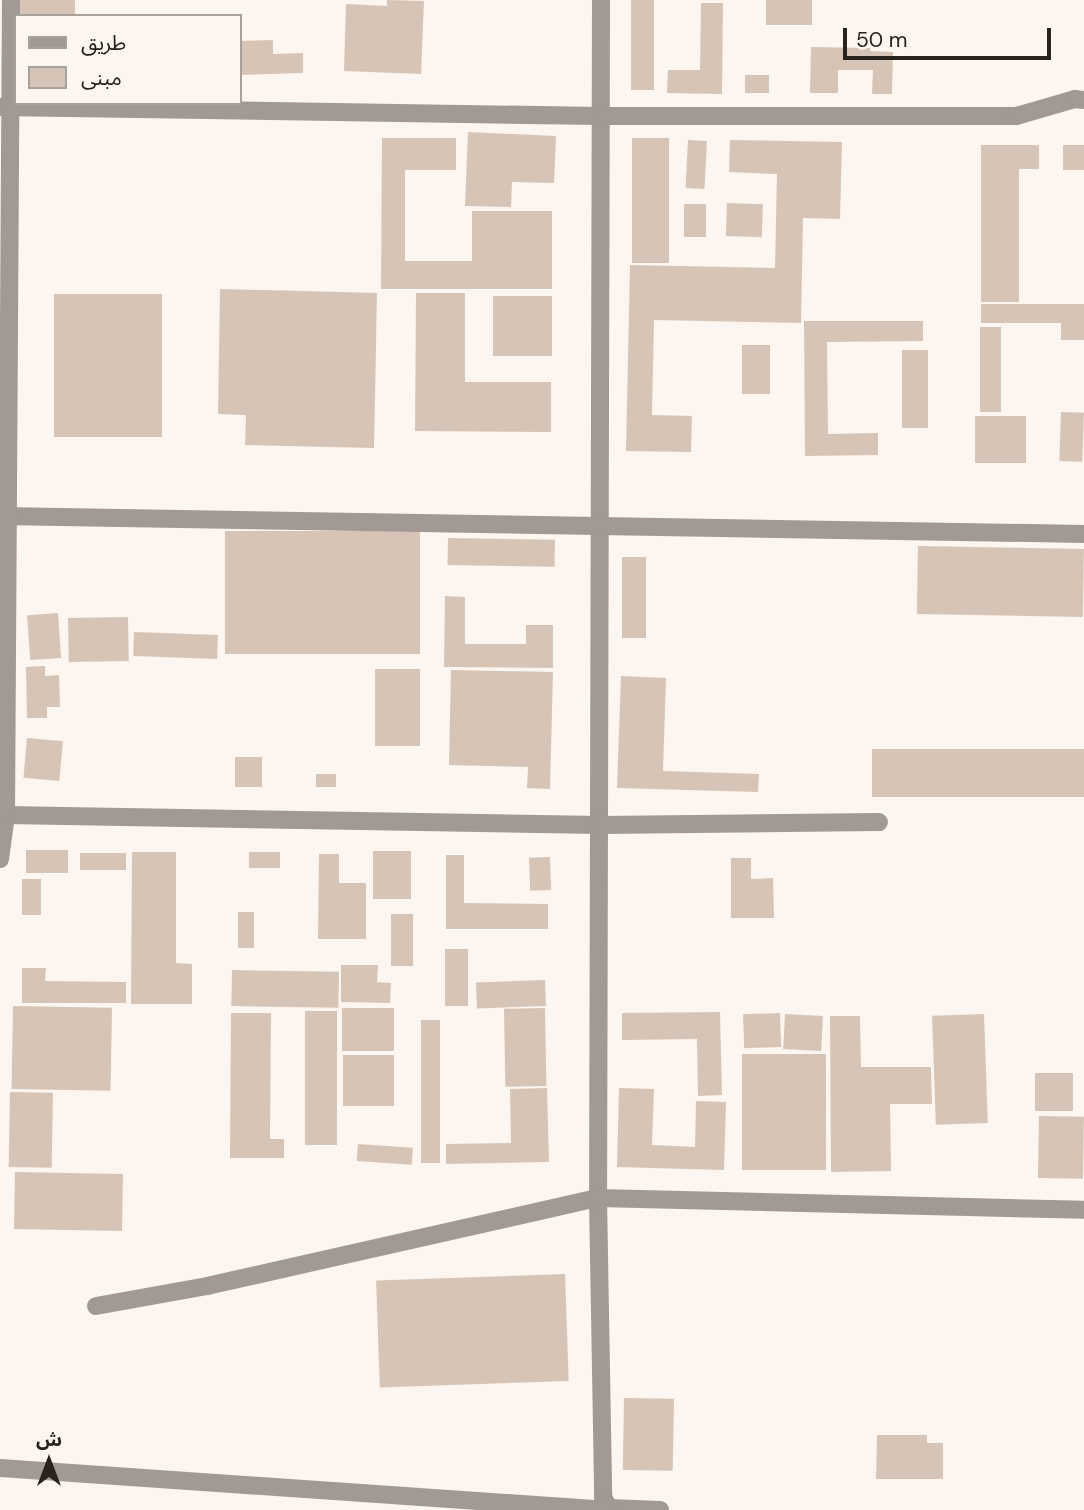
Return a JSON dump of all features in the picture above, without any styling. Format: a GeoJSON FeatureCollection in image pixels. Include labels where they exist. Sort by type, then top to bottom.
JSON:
{"type":"FeatureCollection","features":[{"type":"Feature","properties":{"kind":"street"},"geometry":{"type":"LineString","coordinates":[[0,859],[6,815],[3,516],[4,108],[11,0]]}},
{"type":"Feature","properties":{"kind":"street"},"geometry":{"type":"LineString","coordinates":[[601,0],[598,1198],[603,1497],[609,1509]]}},
{"type":"Feature","properties":{"kind":"street"},"geometry":{"type":"LineString","coordinates":[[4,108],[601,116],[1016,116],[1075,99],[1084,100]]}},
{"type":"Feature","properties":{"kind":"street"},"geometry":{"type":"LineString","coordinates":[[3,516],[1084,534]]}},
{"type":"Feature","properties":{"kind":"street"},"geometry":{"type":"LineString","coordinates":[[6,815],[600,825],[879,822]]}},
{"type":"Feature","properties":{"kind":"street"},"geometry":{"type":"LineString","coordinates":[[96,1306],[207,1286],[598,1198],[1084,1210]]}},
{"type":"Feature","properties":{"kind":"street"},"geometry":{"type":"LineString","coordinates":[[0,1468],[609,1509],[660,1510]]}},
{"type":"Feature","properties":{"kind":"building"},"geometry":{"type":"Polygon","coordinates":[[[15,0],[75,0],[75,14],[15,14],[15,0]]]}},
{"type":"Feature","properties":{"kind":"building"},"geometry":{"type":"Polygon","coordinates":[[[387,0],[424,1],[421,74],[344,71],[346,4],[387,6],[387,0]]]}},
{"type":"Feature","properties":{"kind":"building"},"geometry":{"type":"Polygon","coordinates":[[[631,0],[654,0],[654,90],[631,90],[631,0]]]}},
{"type":"Feature","properties":{"kind":"building"},"geometry":{"type":"Polygon","coordinates":[[[766,0],[812,0],[812,25],[766,25],[766,0]]]}},
{"type":"Feature","properties":{"kind":"building"},"geometry":{"type":"Polygon","coordinates":[[[701,3],[723,3],[722,94],[667,93],[668,70],[700,70],[701,3]]]}},
{"type":"Feature","properties":{"kind":"building"},"geometry":{"type":"Polygon","coordinates":[[[273,40],[273,54],[303,53],[303,73],[242,75],[242,41],[273,40]]]}},
{"type":"Feature","properties":{"kind":"building"},"geometry":{"type":"Polygon","coordinates":[[[811,47],[870,48],[870,51],[893,52],[892,94],[872,94],[873,70],[838,70],[838,93],[810,93],[811,47]]]}},
{"type":"Feature","properties":{"kind":"building"},"geometry":{"type":"Polygon","coordinates":[[[745,75],[769,75],[769,93],[745,93],[745,75]]]}},
{"type":"Feature","properties":{"kind":"building"},"geometry":{"type":"Polygon","coordinates":[[[468,132],[556,136],[554,183],[512,182],[511,207],[465,206],[468,132]]]}},
{"type":"Feature","properties":{"kind":"building"},"geometry":{"type":"Polygon","coordinates":[[[382,138],[456,138],[456,170],[405,170],[405,261],[472,261],[472,211],[552,211],[552,289],[381,289],[382,138]]]}},
{"type":"Feature","properties":{"kind":"building"},"geometry":{"type":"Polygon","coordinates":[[[632,138],[669,138],[669,263],[632,263],[632,138]]]}},
{"type":"Feature","properties":{"kind":"building"},"geometry":{"type":"Polygon","coordinates":[[[688,140],[707,141],[704,189],[685,188],[688,140]]]}},
{"type":"Feature","properties":{"kind":"building"},"geometry":{"type":"Polygon","coordinates":[[[730,140],[842,142],[840,219],[803,218],[801,323],[654,320],[652,415],[692,416],[691,452],[626,451],[630,265],[775,268],[777,174],[729,172],[730,140]]]}},
{"type":"Feature","properties":{"kind":"building"},"geometry":{"type":"Polygon","coordinates":[[[981,145],[1039,145],[1039,169],[1019,169],[1019,302],[981,302],[981,145]]]}},
{"type":"Feature","properties":{"kind":"building"},"geometry":{"type":"Polygon","coordinates":[[[1063,145],[1084,145],[1084,170],[1063,170],[1063,145]]]}},
{"type":"Feature","properties":{"kind":"building"},"geometry":{"type":"Polygon","coordinates":[[[727,203],[763,204],[762,237],[726,236],[727,203]]]}},
{"type":"Feature","properties":{"kind":"building"},"geometry":{"type":"Polygon","coordinates":[[[684,204],[706,204],[706,237],[684,237],[684,204]]]}},
{"type":"Feature","properties":{"kind":"building"},"geometry":{"type":"Polygon","coordinates":[[[220,289],[377,293],[374,448],[245,445],[246,415],[218,414],[220,289]]]}},
{"type":"Feature","properties":{"kind":"building"},"geometry":{"type":"Polygon","coordinates":[[[416,293],[465,293],[465,382],[551,382],[551,432],[415,431],[416,293]]]}},
{"type":"Feature","properties":{"kind":"building"},"geometry":{"type":"Polygon","coordinates":[[[54,294],[162,294],[162,437],[54,437],[54,294]]]}},
{"type":"Feature","properties":{"kind":"building"},"geometry":{"type":"Polygon","coordinates":[[[493,296],[552,296],[552,356],[493,356],[493,296]]]}},
{"type":"Feature","properties":{"kind":"building"},"geometry":{"type":"Polygon","coordinates":[[[981,304],[1084,304],[1084,340],[1061,340],[1061,323],[981,323],[981,304]]]}},
{"type":"Feature","properties":{"kind":"building"},"geometry":{"type":"Polygon","coordinates":[[[804,321],[923,321],[923,341],[827,342],[828,434],[878,433],[878,455],[805,456],[804,321]]]}},
{"type":"Feature","properties":{"kind":"building"},"geometry":{"type":"Polygon","coordinates":[[[980,327],[1001,327],[1001,412],[980,412],[980,327]]]}},
{"type":"Feature","properties":{"kind":"building"},"geometry":{"type":"Polygon","coordinates":[[[742,345],[770,345],[770,394],[742,394],[742,345]]]}},
{"type":"Feature","properties":{"kind":"building"},"geometry":{"type":"Polygon","coordinates":[[[902,350],[928,350],[928,428],[902,428],[902,350]]]}},
{"type":"Feature","properties":{"kind":"building"},"geometry":{"type":"Polygon","coordinates":[[[1061,412],[1084,413],[1082,462],[1059,461],[1061,412]]]}},
{"type":"Feature","properties":{"kind":"building"},"geometry":{"type":"Polygon","coordinates":[[[975,416],[1026,416],[1026,463],[975,463],[975,416]]]}},
{"type":"Feature","properties":{"kind":"building"},"geometry":{"type":"Polygon","coordinates":[[[225,531],[420,531],[420,654],[225,654],[225,531]]]}},
{"type":"Feature","properties":{"kind":"building"},"geometry":{"type":"Polygon","coordinates":[[[448,538],[555,540],[555,567],[448,565],[448,538]]]}},
{"type":"Feature","properties":{"kind":"building"},"geometry":{"type":"Polygon","coordinates":[[[918,546],[1084,549],[1083,617],[917,614],[918,546]]]}},
{"type":"Feature","properties":{"kind":"building"},"geometry":{"type":"Polygon","coordinates":[[[622,557],[646,557],[646,638],[622,638],[622,557]]]}},
{"type":"Feature","properties":{"kind":"building"},"geometry":{"type":"Polygon","coordinates":[[[445,596],[465,597],[465,644],[526,644],[526,625],[553,625],[553,668],[444,667],[445,596]]]}},
{"type":"Feature","properties":{"kind":"building"},"geometry":{"type":"Polygon","coordinates":[[[58,613],[61,658],[30,660],[27,615],[58,613]]]}},
{"type":"Feature","properties":{"kind":"building"},"geometry":{"type":"Polygon","coordinates":[[[128,617],[129,661],[69,662],[68,618],[128,617]]]}},
{"type":"Feature","properties":{"kind":"building"},"geometry":{"type":"Polygon","coordinates":[[[134,632],[218,635],[217,659],[133,656],[134,632]]]}},
{"type":"Feature","properties":{"kind":"building"},"geometry":{"type":"Polygon","coordinates":[[[45,666],[45,676],[59,675],[60,707],[47,707],[47,718],[27,718],[26,667],[45,666]]]}},
{"type":"Feature","properties":{"kind":"building"},"geometry":{"type":"Polygon","coordinates":[[[375,669],[420,669],[420,746],[375,746],[375,669]]]}},
{"type":"Feature","properties":{"kind":"building"},"geometry":{"type":"Polygon","coordinates":[[[451,670],[553,672],[550,789],[527,788],[528,767],[449,765],[451,670]]]}},
{"type":"Feature","properties":{"kind":"building"},"geometry":{"type":"Polygon","coordinates":[[[621,676],[666,678],[663,771],[759,774],[758,792],[617,788],[621,676]]]}},
{"type":"Feature","properties":{"kind":"building"},"geometry":{"type":"Polygon","coordinates":[[[27,738],[63,741],[59,781],[24,778],[27,738]]]}},
{"type":"Feature","properties":{"kind":"building"},"geometry":{"type":"Polygon","coordinates":[[[872,749],[1084,749],[1084,797],[872,797],[872,749]]]}},
{"type":"Feature","properties":{"kind":"building"},"geometry":{"type":"Polygon","coordinates":[[[235,757],[262,757],[262,787],[235,787],[235,757]]]}},
{"type":"Feature","properties":{"kind":"building"},"geometry":{"type":"Polygon","coordinates":[[[316,774],[336,774],[336,787],[316,787],[316,774]]]}},
{"type":"Feature","properties":{"kind":"building"},"geometry":{"type":"Polygon","coordinates":[[[26,850],[68,850],[68,873],[26,873],[26,850]]]}},
{"type":"Feature","properties":{"kind":"building"},"geometry":{"type":"Polygon","coordinates":[[[373,851],[411,851],[411,899],[373,899],[373,851]]]}},
{"type":"Feature","properties":{"kind":"building"},"geometry":{"type":"Polygon","coordinates":[[[132,852],[176,852],[176,963],[192,964],[192,1004],[131,1004],[132,852]]]}},
{"type":"Feature","properties":{"kind":"building"},"geometry":{"type":"Polygon","coordinates":[[[249,852],[280,852],[280,868],[249,868],[249,852]]]}},
{"type":"Feature","properties":{"kind":"building"},"geometry":{"type":"Polygon","coordinates":[[[80,853],[126,853],[126,870],[80,870],[80,853]]]}},
{"type":"Feature","properties":{"kind":"building"},"geometry":{"type":"Polygon","coordinates":[[[319,854],[339,854],[339,883],[366,883],[366,939],[318,939],[319,854]]]}},
{"type":"Feature","properties":{"kind":"building"},"geometry":{"type":"Polygon","coordinates":[[[446,855],[464,855],[464,903],[548,904],[548,929],[446,929],[446,855]]]}},
{"type":"Feature","properties":{"kind":"building"},"geometry":{"type":"Polygon","coordinates":[[[550,857],[551,890],[530,891],[529,858],[550,857]]]}},
{"type":"Feature","properties":{"kind":"building"},"geometry":{"type":"Polygon","coordinates":[[[731,858],[751,858],[751,879],[773,878],[774,918],[731,918],[731,858]]]}},
{"type":"Feature","properties":{"kind":"building"},"geometry":{"type":"Polygon","coordinates":[[[22,879],[41,879],[41,915],[22,915],[22,879]]]}},
{"type":"Feature","properties":{"kind":"building"},"geometry":{"type":"Polygon","coordinates":[[[238,912],[254,912],[254,948],[238,948],[238,912]]]}},
{"type":"Feature","properties":{"kind":"building"},"geometry":{"type":"Polygon","coordinates":[[[391,914],[413,914],[413,966],[391,966],[391,914]]]}},
{"type":"Feature","properties":{"kind":"building"},"geometry":{"type":"Polygon","coordinates":[[[445,949],[468,949],[468,1006],[445,1006],[445,949]]]}},
{"type":"Feature","properties":{"kind":"building"},"geometry":{"type":"Polygon","coordinates":[[[341,965],[378,965],[377,982],[391,983],[390,1003],[341,1002],[341,965]]]}},
{"type":"Feature","properties":{"kind":"building"},"geometry":{"type":"Polygon","coordinates":[[[22,968],[46,968],[45,981],[126,982],[126,1003],[22,1003],[22,968]]]}},
{"type":"Feature","properties":{"kind":"building"},"geometry":{"type":"Polygon","coordinates":[[[232,970],[339,972],[338,1008],[231,1006],[232,970]]]}},
{"type":"Feature","properties":{"kind":"building"},"geometry":{"type":"Polygon","coordinates":[[[545,980],[546,1006],[477,1008],[476,982],[545,980]]]}},
{"type":"Feature","properties":{"kind":"building"},"geometry":{"type":"Polygon","coordinates":[[[13,1006],[112,1008],[111,1091],[12,1089],[13,1006]]]}},
{"type":"Feature","properties":{"kind":"building"},"geometry":{"type":"Polygon","coordinates":[[[342,1008],[394,1008],[394,1051],[342,1051],[342,1008]]]}},
{"type":"Feature","properties":{"kind":"building"},"geometry":{"type":"Polygon","coordinates":[[[545,1008],[546,1086],[505,1087],[504,1009],[545,1008]]]}},
{"type":"Feature","properties":{"kind":"building"},"geometry":{"type":"Polygon","coordinates":[[[305,1011],[337,1011],[337,1145],[305,1145],[305,1011]]]}},
{"type":"Feature","properties":{"kind":"building"},"geometry":{"type":"Polygon","coordinates":[[[720,1012],[722,1095],[698,1096],[697,1039],[622,1040],[622,1013],[720,1012]]]}},
{"type":"Feature","properties":{"kind":"building"},"geometry":{"type":"Polygon","coordinates":[[[231,1013],[271,1013],[270,1139],[284,1139],[284,1158],[230,1158],[231,1013]]]}},
{"type":"Feature","properties":{"kind":"building"},"geometry":{"type":"Polygon","coordinates":[[[780,1013],[781,1047],[744,1048],[743,1014],[780,1013]]]}},
{"type":"Feature","properties":{"kind":"building"},"geometry":{"type":"Polygon","coordinates":[[[785,1014],[823,1016],[821,1051],[783,1049],[785,1014]]]}},
{"type":"Feature","properties":{"kind":"building"},"geometry":{"type":"Polygon","coordinates":[[[984,1014],[988,1123],[936,1125],[932,1016],[984,1014]]]}},
{"type":"Feature","properties":{"kind":"building"},"geometry":{"type":"Polygon","coordinates":[[[830,1016],[860,1016],[861,1067],[931,1067],[932,1104],[890,1104],[891,1171],[831,1172],[830,1016]]]}},
{"type":"Feature","properties":{"kind":"building"},"geometry":{"type":"Polygon","coordinates":[[[421,1020],[440,1020],[440,1163],[421,1163],[421,1020]]]}},
{"type":"Feature","properties":{"kind":"building"},"geometry":{"type":"Polygon","coordinates":[[[742,1054],[826,1054],[826,1170],[742,1170],[742,1054]]]}},
{"type":"Feature","properties":{"kind":"building"},"geometry":{"type":"Polygon","coordinates":[[[343,1055],[394,1055],[394,1106],[343,1106],[343,1055]]]}},
{"type":"Feature","properties":{"kind":"building"},"geometry":{"type":"Polygon","coordinates":[[[1035,1073],[1073,1073],[1073,1111],[1035,1111],[1035,1073]]]}},
{"type":"Feature","properties":{"kind":"building"},"geometry":{"type":"Polygon","coordinates":[[[547,1088],[549,1162],[446,1164],[446,1144],[511,1143],[510,1089],[547,1088]]]}},
{"type":"Feature","properties":{"kind":"building"},"geometry":{"type":"Polygon","coordinates":[[[619,1088],[654,1089],[652,1145],[695,1147],[696,1101],[726,1102],[724,1170],[617,1167],[619,1088]]]}},
{"type":"Feature","properties":{"kind":"building"},"geometry":{"type":"Polygon","coordinates":[[[10,1092],[53,1093],[52,1168],[9,1167],[10,1092]]]}},
{"type":"Feature","properties":{"kind":"building"},"geometry":{"type":"Polygon","coordinates":[[[1039,1116],[1084,1117],[1083,1179],[1038,1178],[1039,1116]]]}},
{"type":"Feature","properties":{"kind":"building"},"geometry":{"type":"Polygon","coordinates":[[[358,1144],[413,1148],[412,1165],[357,1161],[358,1144]]]}},
{"type":"Feature","properties":{"kind":"building"},"geometry":{"type":"Polygon","coordinates":[[[15,1172],[123,1174],[122,1231],[14,1229],[15,1172]]]}},
{"type":"Feature","properties":{"kind":"building"},"geometry":{"type":"Polygon","coordinates":[[[565,1274],[569,1381],[380,1388],[376,1281],[565,1274]]]}},
{"type":"Feature","properties":{"kind":"building"},"geometry":{"type":"Polygon","coordinates":[[[624,1398],[674,1399],[673,1471],[623,1470],[624,1398]]]}},
{"type":"Feature","properties":{"kind":"building"},"geometry":{"type":"Polygon","coordinates":[[[877,1435],[927,1435],[927,1443],[943,1443],[943,1479],[876,1479],[877,1435]]]}}]}
